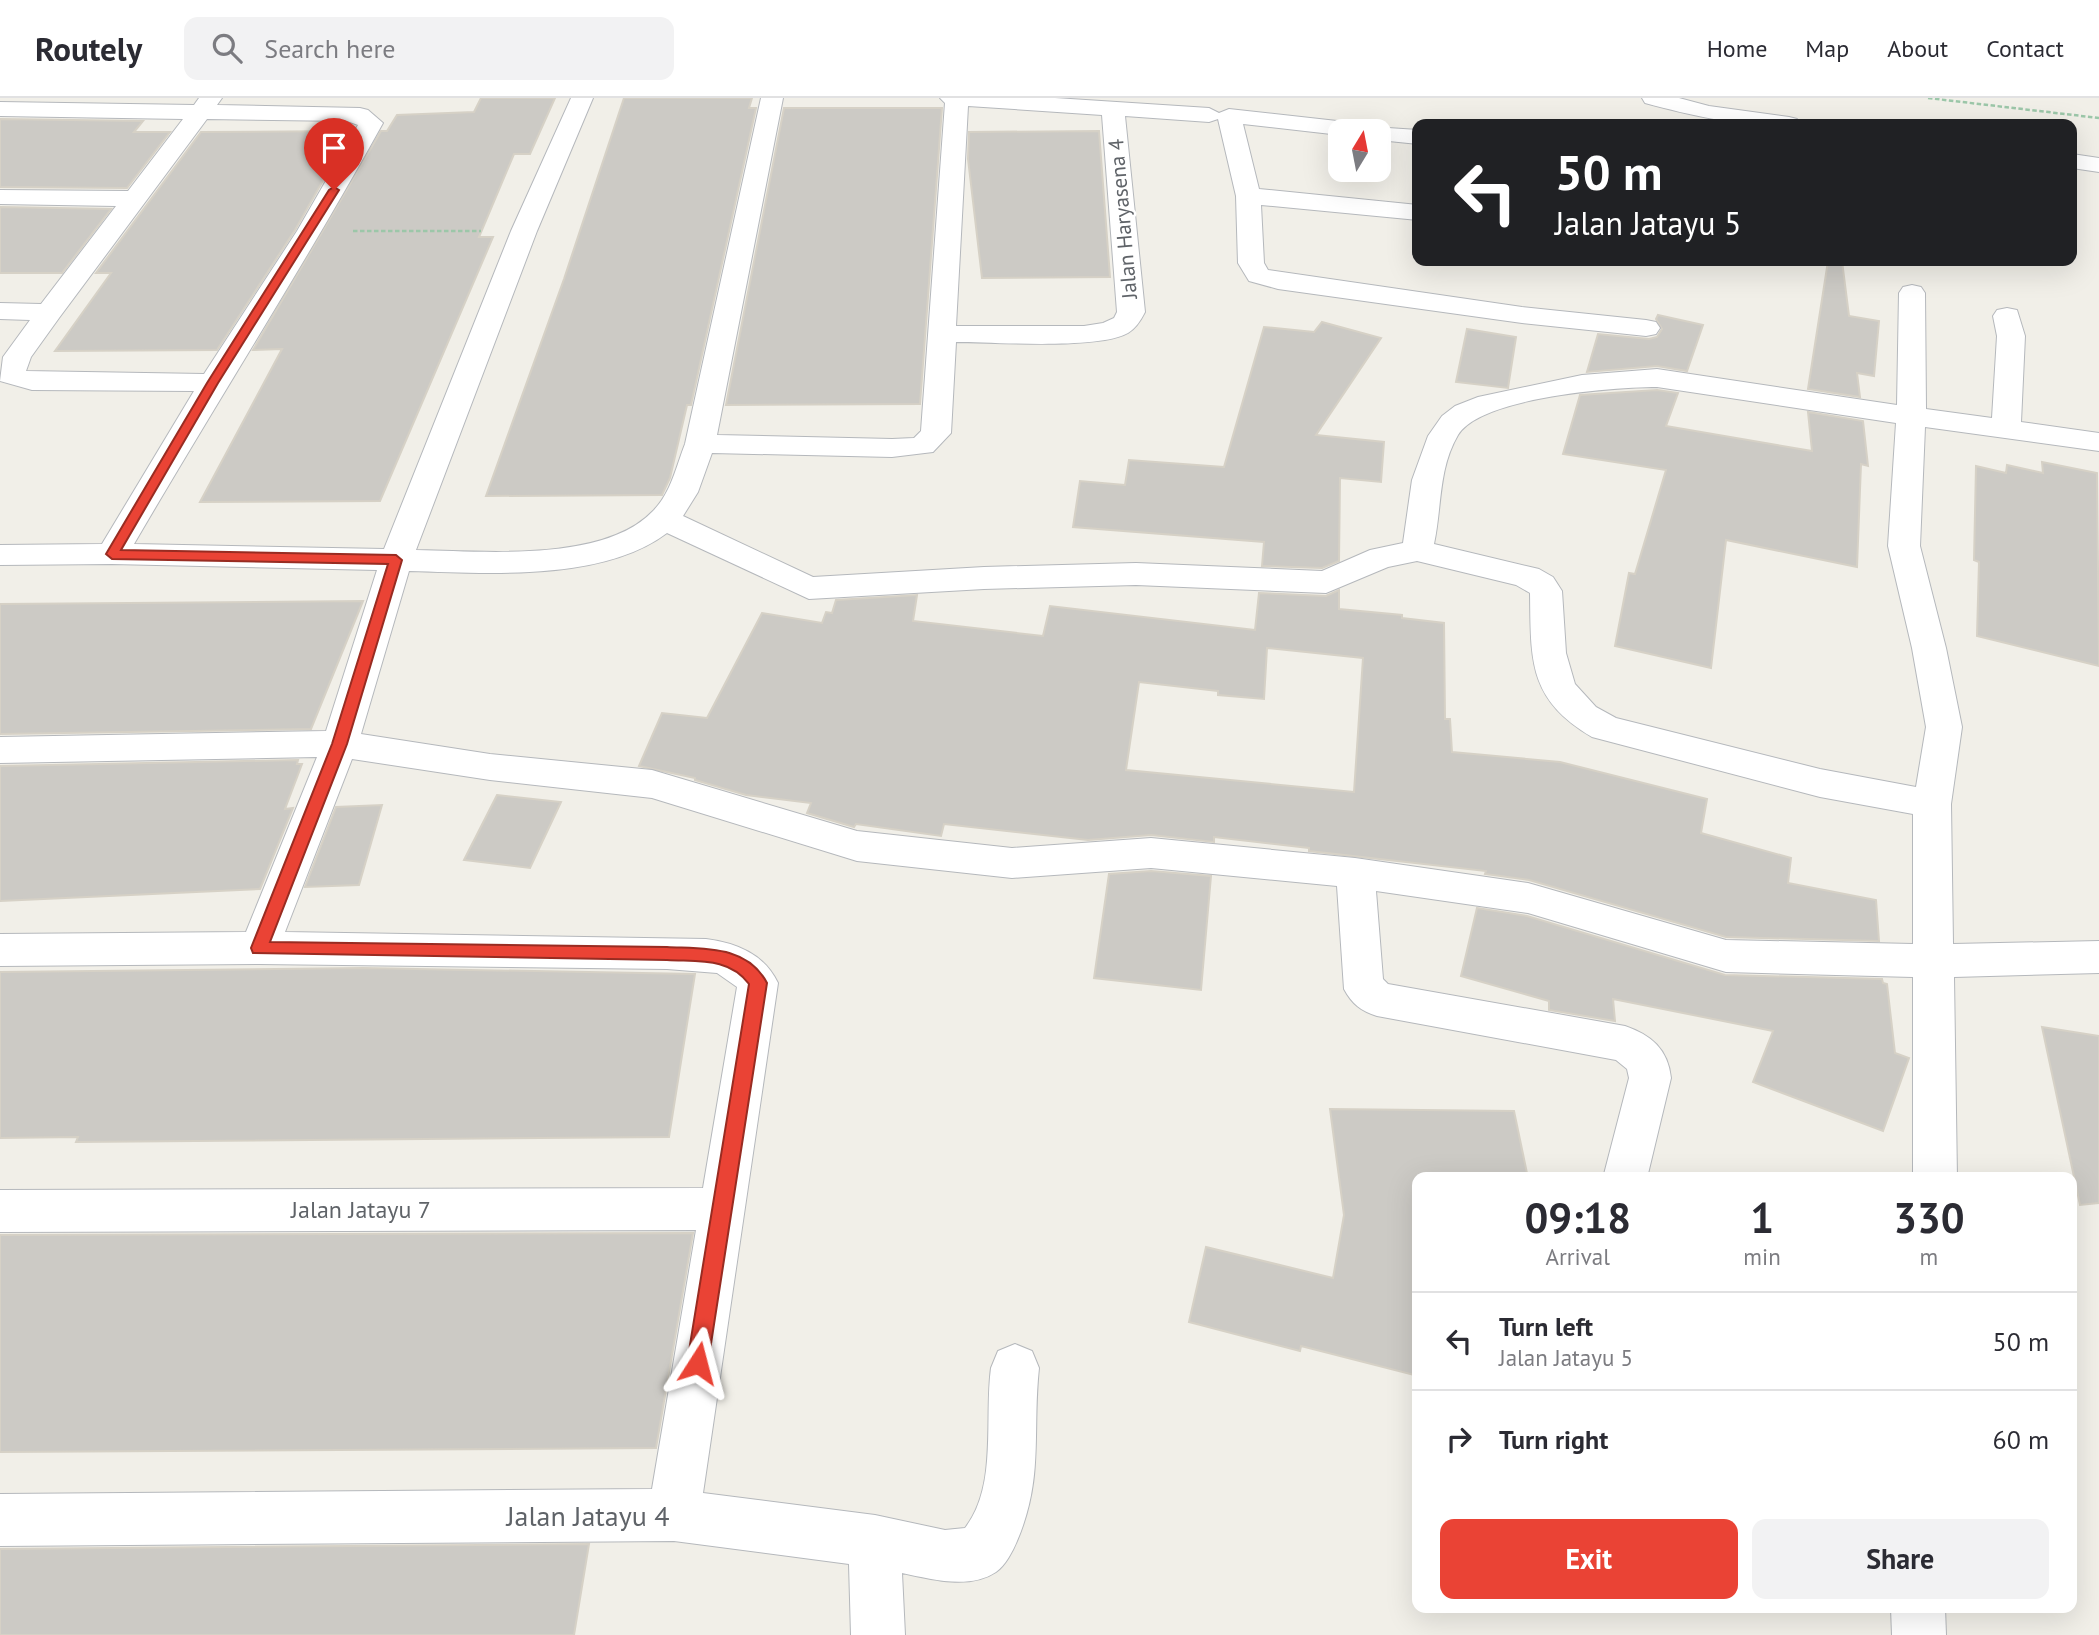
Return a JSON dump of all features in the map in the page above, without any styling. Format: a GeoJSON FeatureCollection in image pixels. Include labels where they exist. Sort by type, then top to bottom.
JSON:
{"type":"FeatureCollection","features":[{"type":"Feature","properties":{"kind":"street"},"geometry":{"type":"LineString","coordinates":[[259,948],[340,744],[396,560],[524,231],[582,98]]}},
{"type":"Feature","properties":{"kind":"street"},"geometry":{"type":"LineString","coordinates":[[0,555],[112,554],[487,562],[590,553],[623,545],[664,519],[679,500],[700,443],[772,98]]}},
{"type":"Feature","properties":{"kind":"street"},"geometry":{"type":"LineString","coordinates":[[951,98],[1209,115]]}},
{"type":"Feature","properties":{"kind":"street"},"geometry":{"type":"LineString","coordinates":[[1653,98],[1708,119],[1798,116]]}},
{"type":"Feature","properties":{"kind":"street"},"geometry":{"type":"LineString","coordinates":[[700,443],[892,448],[922,446],[936,433],[957,99]]}},
{"type":"Feature","properties":{"kind":"street"},"geometry":{"type":"LineString","coordinates":[[206,104],[49,312],[17,357],[10,375],[32,382],[212,383]]}},
{"type":"Feature","properties":{"kind":"street"},"geometry":{"type":"LineString","coordinates":[[0,109],[206,104],[347,114],[367,119],[371,123],[310,231],[212,383],[112,554]]}},
{"type":"Feature","properties":{"kind":"street","name":"Jalan Haryasena 4"},"geometry":{"type":"LineString","coordinates":[[941,334],[1084,334],[1122,326],[1131,312],[1113,109]]}},
{"type":"Feature","properties":{"kind":"street"},"geometry":{"type":"LineString","coordinates":[[1328,127],[1229,116],[1248,196],[1251,263],[1258,275],[1278,281],[1509,313],[1646,328]]}},
{"type":"Feature","properties":{"kind":"street"},"geometry":{"type":"LineString","coordinates":[[1391,134],[1412,136]]}},
{"type":"Feature","properties":{"kind":"street"},"geometry":{"type":"LineString","coordinates":[[2077,162],[2099,164]]}},
{"type":"Feature","properties":{"kind":"street"},"geometry":{"type":"LineString","coordinates":[[1248,196],[1412,212]]}},
{"type":"Feature","properties":{"kind":"street"},"geometry":{"type":"LineString","coordinates":[[0,197],[134,200]]}},
{"type":"Feature","properties":{"kind":"street"},"geometry":{"type":"LineString","coordinates":[[1912,293],[1911,416],[1904,546],[1929,648],[1944,727],[1931,804],[1935,1172]]}},
{"type":"Feature","properties":{"kind":"street"},"geometry":{"type":"LineString","coordinates":[[0,311],[49,312]]}},
{"type":"Feature","properties":{"kind":"street"},"geometry":{"type":"LineString","coordinates":[[2006,428],[2011,336],[2007,316]]}},
{"type":"Feature","properties":{"kind":"street"},"geometry":{"type":"LineString","coordinates":[[1415,550],[1419,543],[1425,479],[1432,455],[1452,421],[1462,413],[1488,402],[1545,390],[1653,378],[2099,442]]}},
{"type":"Feature","properties":{"kind":"street"},"geometry":{"type":"LineString","coordinates":[[664,519],[809,588],[984,578],[1136,575],[1326,582],[1381,557],[1415,550],[1527,577],[1541,585],[1546,591],[1551,671],[1555,685],[1570,705],[1588,720],[1605,728],[1820,783],[1931,804]]}},
{"type":"Feature","properties":{"kind":"street"},"geometry":{"type":"LineString","coordinates":[[0,750],[340,744],[490,767],[652,784],[856,846],[1012,863],[1151,853],[1354,873],[1528,898],[1726,956],[1934,961],[2099,957]]}},
{"type":"Feature","properties":{"kind":"street"},"geometry":{"type":"LineString","coordinates":[[1354,873],[1363,979],[1365,989],[1377,999],[1625,1044],[1640,1052],[1649,1065],[1650,1078],[1626,1172]]}},
{"type":"Feature","properties":{"kind":"street"},"geometry":{"type":"LineString","coordinates":[[0,950],[259,948],[667,953],[723,957],[746,967],[758,983],[674,1515]]}},
{"type":"Feature","properties":{"kind":"street","name":"Jalan Jatayu 7"},"geometry":{"type":"LineString","coordinates":[[0,1211],[722,1209]]}},
{"type":"Feature","properties":{"kind":"street","name":"Jalan Jatayu 4"},"geometry":{"type":"LineString","coordinates":[[0,1520],[674,1515],[875,1541],[946,1556],[979,1553],[1001,1521],[1012,1472],[1015,1367]]}},
{"type":"Feature","properties":{"kind":"street"},"geometry":{"type":"LineString","coordinates":[[875,1541],[878,1635]]}},
{"type":"Feature","properties":{"kind":"street"},"geometry":{"type":"LineString","coordinates":[[1918,1613],[1919,1635]]}},
{"type":"Feature","properties":{"kind":"path"},"geometry":{"type":"LineString","coordinates":[[1928,98],[2099,118]]}},
{"type":"Feature","properties":{"kind":"path"},"geometry":{"type":"LineString","coordinates":[[310,231],[524,231]]}},
{"type":"Feature","properties":{"kind":"building"},"geometry":{"type":"Polygon","coordinates":[[[481,98],[555,98],[530,154],[514,154],[479,237],[493,237],[380,501],[200,502],[282,349],[253,350],[381,131],[387,131],[397,115],[474,112],[481,98]]]}},
{"type":"Feature","properties":{"kind":"building"},"geometry":{"type":"Polygon","coordinates":[[[624,98],[752,98],[749,108],[756,108],[691,405],[687,405],[670,478],[662,495],[486,496],[564,279],[624,98]]]}},
{"type":"Feature","properties":{"kind":"building"},"geometry":{"type":"Polygon","coordinates":[[[784,108],[942,108],[920,404],[726,405],[784,108]]]}},
{"type":"Feature","properties":{"kind":"building"},"geometry":{"type":"Polygon","coordinates":[[[0,119],[143,121],[134,132],[170,132],[127,188],[0,187],[0,119]]]}},
{"type":"Feature","properties":{"kind":"building"},"geometry":{"type":"Polygon","coordinates":[[[351,131],[295,230],[217,350],[55,351],[111,273],[96,273],[201,132],[351,131]]]}},
{"type":"Feature","properties":{"kind":"building"},"geometry":{"type":"Polygon","coordinates":[[[1099,131],[1110,277],[982,278],[968,159],[969,132],[1099,131]]]}},
{"type":"Feature","properties":{"kind":"building"},"geometry":{"type":"Polygon","coordinates":[[[0,207],[111,209],[62,273],[0,273],[0,207]]]}},
{"type":"Feature","properties":{"kind":"building"},"geometry":{"type":"Polygon","coordinates":[[[1827,266],[1843,266],[1849,316],[1879,321],[1874,376],[1857,373],[1860,397],[1808,389],[1827,266]]]}},
{"type":"Feature","properties":{"kind":"building"},"geometry":{"type":"Polygon","coordinates":[[[1658,315],[1703,325],[1687,371],[1657,366],[1587,372],[1598,334],[1649,339],[1657,337],[1662,329],[1656,319],[1658,315]]]}},
{"type":"Feature","properties":{"kind":"building"},"geometry":{"type":"Polygon","coordinates":[[[1322,322],[1381,338],[1316,435],[1384,442],[1381,482],[1340,478],[1339,561],[1322,568],[1262,566],[1264,542],[1073,527],[1080,481],[1125,485],[1129,460],[1224,467],[1264,327],[1314,332],[1322,322]]]}},
{"type":"Feature","properties":{"kind":"building"},"geometry":{"type":"Polygon","coordinates":[[[1467,329],[1516,337],[1508,388],[1456,382],[1467,329]]]}},
{"type":"Feature","properties":{"kind":"building"},"geometry":{"type":"Polygon","coordinates":[[[1657,390],[1678,393],[1666,426],[1812,451],[1808,412],[1863,421],[1868,466],[1861,464],[1857,567],[1726,540],[1711,668],[1615,646],[1629,573],[1635,574],[1666,470],[1563,454],[1580,395],[1657,390]]]}},
{"type":"Feature","properties":{"kind":"building"},"geometry":{"type":"Polygon","coordinates":[[[2042,462],[2097,473],[2099,666],[1977,636],[1979,562],[1974,560],[1976,466],[2006,473],[2007,465],[2043,473],[2042,462]]]}},
{"type":"Feature","properties":{"kind":"building"},"geometry":{"type":"Polygon","coordinates":[[[1339,590],[1339,609],[1402,615],[1402,618],[1444,623],[1445,719],[1450,719],[1452,752],[1560,762],[1707,799],[1701,833],[1791,858],[1788,883],[1876,900],[1879,941],[1726,937],[1529,880],[1485,874],[1486,871],[1309,851],[1309,848],[1214,837],[1214,842],[1151,835],[1088,840],[944,824],[941,836],[856,824],[854,827],[807,813],[811,803],[746,795],[695,778],[639,766],[662,713],[707,718],[762,613],[822,623],[826,612],[832,613],[836,600],[917,595],[913,621],[1043,636],[1050,606],[1255,630],[1259,593],[1326,596],[1339,590]],[[1267,648],[1264,699],[1218,695],[1218,691],[1139,682],[1126,770],[1354,792],[1363,658],[1267,648]]]}},
{"type":"Feature","properties":{"kind":"building"},"geometry":{"type":"Polygon","coordinates":[[[363,601],[311,729],[0,734],[0,604],[363,601]]]}},
{"type":"Feature","properties":{"kind":"building"},"geometry":{"type":"Polygon","coordinates":[[[298,760],[297,764],[302,764],[285,809],[293,808],[260,889],[0,901],[0,766],[298,760]]]}},
{"type":"Feature","properties":{"kind":"building"},"geometry":{"type":"Polygon","coordinates":[[[497,795],[561,802],[530,868],[464,860],[497,795]]]}},
{"type":"Feature","properties":{"kind":"building"},"geometry":{"type":"Polygon","coordinates":[[[382,805],[359,885],[305,887],[336,807],[382,805]]]}},
{"type":"Feature","properties":{"kind":"building"},"geometry":{"type":"Polygon","coordinates":[[[1151,871],[1211,876],[1201,990],[1094,978],[1109,874],[1151,871]]]}},
{"type":"Feature","properties":{"kind":"building"},"geometry":{"type":"Polygon","coordinates":[[[1477,908],[1527,916],[1725,975],[1882,979],[1883,983],[1887,984],[1895,1053],[1909,1058],[1883,1131],[1753,1082],[1773,1031],[1613,999],[1615,1021],[1549,1010],[1549,1001],[1461,976],[1477,908]]]}},
{"type":"Feature","properties":{"kind":"building"},"geometry":{"type":"Polygon","coordinates":[[[363,968],[695,974],[669,1137],[76,1142],[78,1137],[0,1138],[0,972],[363,968]]]}},
{"type":"Feature","properties":{"kind":"building"},"geometry":{"type":"Polygon","coordinates":[[[2042,1027],[2099,1036],[2099,1203],[2080,1205],[2077,1172],[2073,1172],[2042,1027]]]}},
{"type":"Feature","properties":{"kind":"building"},"geometry":{"type":"Polygon","coordinates":[[[1330,1109],[1514,1111],[1527,1172],[1412,1172],[1412,1374],[1301,1346],[1300,1351],[1189,1322],[1206,1247],[1333,1278],[1344,1215],[1330,1109]]]}},
{"type":"Feature","properties":{"kind":"building"},"geometry":{"type":"Polygon","coordinates":[[[693,1233],[656,1448],[0,1452],[0,1235],[693,1233]]]}},
{"type":"Feature","properties":{"kind":"building"},"geometry":{"type":"Polygon","coordinates":[[[589,1544],[574,1635],[0,1635],[0,1549],[589,1544]]]}},
{"type":"Feature","properties":{"kind":"route"},"geometry":{"type":"LineString","coordinates":[[334,190],[212,383],[112,554],[396,560],[340,744],[259,948],[667,953],[723,957],[746,967],[758,983],[698,1363]]}}]}
